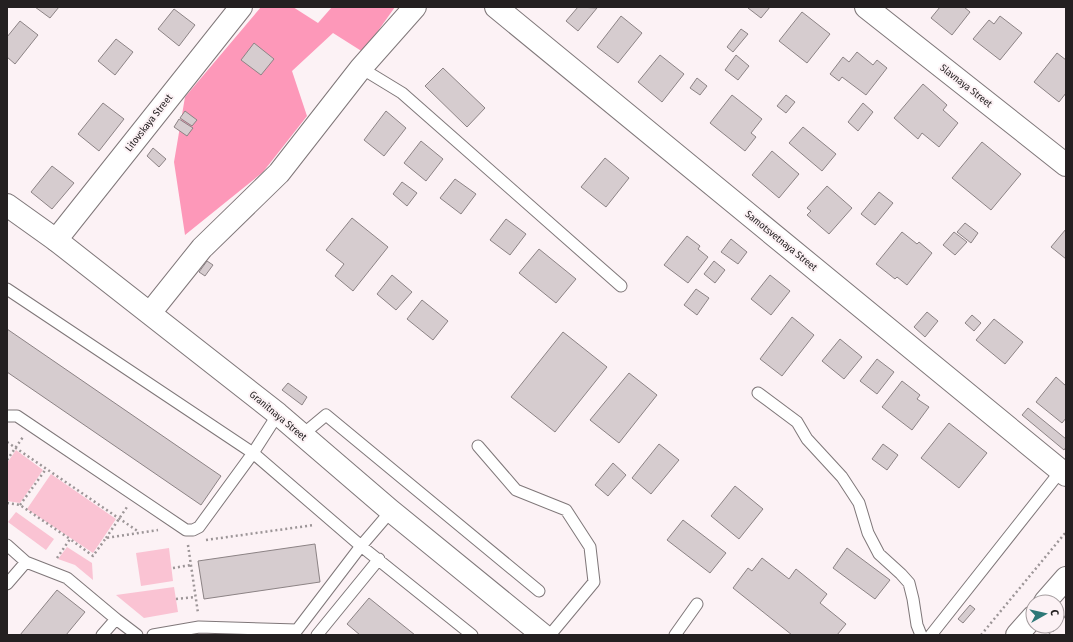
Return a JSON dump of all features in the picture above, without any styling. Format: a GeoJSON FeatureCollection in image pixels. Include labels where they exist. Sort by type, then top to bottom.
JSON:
{"type":"FeatureCollection","features":[{"type":"Feature","properties":{"kind":"street","name":"Litovskaya Street"},"geometry":{"type":"LineString","coordinates":[[56,240],[241,7]]}},
{"type":"Feature","properties":{"kind":"street"},"geometry":{"type":"LineString","coordinates":[[150,313],[202,248],[278,173],[361,68],[414,7]]}},
{"type":"Feature","properties":{"kind":"street","name":"Samotsvetnaya Street"},"geometry":{"type":"LineString","coordinates":[[496,7],[1064,470]]}},
{"type":"Feature","properties":{"kind":"street","name":"Slavnaya Street"},"geometry":{"type":"LineString","coordinates":[[866,7],[1066,165]]}},
{"type":"Feature","properties":{"kind":"street","name":"Granitnaya Street"},"geometry":{"type":"LineString","coordinates":[[7,204],[56,240],[278,414],[391,511],[543,635]]}},
{"type":"Feature","properties":{"kind":"street"},"geometry":{"type":"LineString","coordinates":[[1052,594],[1066,578]]}},
{"type":"Feature","properties":{"kind":"street"},"geometry":{"type":"LineString","coordinates":[[1017,635],[1025,626]]}},
{"type":"Feature","properties":{"kind":"lane"},"geometry":{"type":"LineString","coordinates":[[361,68],[402,93],[621,286]]}},
{"type":"Feature","properties":{"kind":"lane"},"geometry":{"type":"LineString","coordinates":[[7,289],[253,453],[361,546],[472,635]]}},
{"type":"Feature","properties":{"kind":"lane"},"geometry":{"type":"LineString","coordinates":[[758,393],[797,422],[807,439],[842,476],[859,503],[868,533],[879,554],[901,574],[908,583],[913,600],[917,625],[922,635]]}},
{"type":"Feature","properties":{"kind":"lane"},"geometry":{"type":"LineString","coordinates":[[7,416],[17,416],[184,529],[193,530],[199,527],[253,453],[278,414]]}},
{"type":"Feature","properties":{"kind":"lane"},"geometry":{"type":"LineString","coordinates":[[302,435],[326,416],[539,591]]}},
{"type":"Feature","properties":{"kind":"lane"},"geometry":{"type":"LineString","coordinates":[[478,446],[516,490],[566,510],[590,547],[594,582],[550,635]]}},
{"type":"Feature","properties":{"kind":"lane"},"geometry":{"type":"LineString","coordinates":[[931,635],[1064,470]]}},
{"type":"Feature","properties":{"kind":"lane"},"geometry":{"type":"LineString","coordinates":[[153,635],[199,627],[294,632],[361,546],[391,511]]}},
{"type":"Feature","properties":{"kind":"lane"},"geometry":{"type":"LineString","coordinates":[[7,545],[26,562],[67,578],[137,635]]}},
{"type":"Feature","properties":{"kind":"lane"},"geometry":{"type":"LineString","coordinates":[[317,635],[379,559]]}},
{"type":"Feature","properties":{"kind":"lane"},"geometry":{"type":"LineString","coordinates":[[7,584],[26,562]]}},
{"type":"Feature","properties":{"kind":"lane"},"geometry":{"type":"LineString","coordinates":[[675,635],[697,604]]}},
{"type":"Feature","properties":{"kind":"lane"},"geometry":{"type":"LineString","coordinates":[[102,635],[116,619]]}},
{"type":"Feature","properties":{"kind":"path"},"geometry":{"type":"LineString","coordinates":[[7,460],[31,425]]}},
{"type":"Feature","properties":{"kind":"path"},"geometry":{"type":"LineString","coordinates":[[7,442],[139,533]]}},
{"type":"Feature","properties":{"kind":"path"},"geometry":{"type":"LineString","coordinates":[[20,505],[46,469]]}},
{"type":"Feature","properties":{"kind":"path"},"geometry":{"type":"LineString","coordinates":[[8,504],[20,505],[93,556],[135,495]]}},
{"type":"Feature","properties":{"kind":"path"},"geometry":{"type":"LineString","coordinates":[[188,543],[334,523]]}},
{"type":"Feature","properties":{"kind":"path"},"geometry":{"type":"LineString","coordinates":[[106,538],[184,529],[188,543],[199,627]]}},
{"type":"Feature","properties":{"kind":"path"},"geometry":{"type":"LineString","coordinates":[[981,635],[1066,532]]}},
{"type":"Feature","properties":{"kind":"path"},"geometry":{"type":"LineString","coordinates":[[47,571],[70,539]]}},
{"type":"Feature","properties":{"kind":"path"},"geometry":{"type":"LineString","coordinates":[[173,568],[191,565]]}},
{"type":"Feature","properties":{"kind":"path"},"geometry":{"type":"LineString","coordinates":[[176,599],[196,597]]}},
{"type":"Feature","properties":{"kind":"shaded area"},"geometry":{"type":"Polygon","coordinates":[[[261,7],[293,7],[318,23],[332,7],[395,7],[363,52],[333,33],[292,71],[307,116],[263,172],[185,235],[174,162],[185,97],[261,7]]]}},
{"type":"Feature","properties":{"kind":"shaded area"},"geometry":{"type":"Polygon","coordinates":[[[16,450],[43,470],[20,503],[7,501],[7,463],[16,450]]]}},
{"type":"Feature","properties":{"kind":"shaded area"},"geometry":{"type":"Polygon","coordinates":[[[51,474],[116,519],[93,553],[27,509],[51,474]]]}},
{"type":"Feature","properties":{"kind":"shaded area"},"geometry":{"type":"Polygon","coordinates":[[[16,512],[54,539],[46,550],[8,522],[16,512]]]}},
{"type":"Feature","properties":{"kind":"shaded area"},"geometry":{"type":"Polygon","coordinates":[[[67,547],[92,563],[93,580],[75,565],[58,559],[67,547]]]}},
{"type":"Feature","properties":{"kind":"shaded area"},"geometry":{"type":"Polygon","coordinates":[[[169,548],[173,581],[141,586],[136,553],[169,548]]]}},
{"type":"Feature","properties":{"kind":"shaded area"},"geometry":{"type":"Polygon","coordinates":[[[174,587],[178,612],[144,618],[116,595],[174,587]]]}},
{"type":"Feature","properties":{"kind":"building"},"geometry":{"type":"Polygon","coordinates":[[[35,7],[59,7],[50,18],[35,7]]]}},
{"type":"Feature","properties":{"kind":"building"},"geometry":{"type":"Polygon","coordinates":[[[578,7],[597,8],[578,31],[566,21],[578,7]]]}},
{"type":"Feature","properties":{"kind":"building"},"geometry":{"type":"Polygon","coordinates":[[[770,7],[761,18],[748,8],[770,7]]]}},
{"type":"Feature","properties":{"kind":"building"},"geometry":{"type":"Polygon","coordinates":[[[940,7],[964,7],[970,12],[952,35],[931,18],[940,7]]]}},
{"type":"Feature","properties":{"kind":"building"},"geometry":{"type":"Polygon","coordinates":[[[174,9],[195,25],[179,46],[158,29],[174,9]]]}},
{"type":"Feature","properties":{"kind":"building"},"geometry":{"type":"Polygon","coordinates":[[[802,12],[830,34],[807,63],[779,41],[802,12]]]}},
{"type":"Feature","properties":{"kind":"building"},"geometry":{"type":"Polygon","coordinates":[[[621,16],[642,33],[618,63],[597,47],[621,16]]]}},
{"type":"Feature","properties":{"kind":"building"},"geometry":{"type":"Polygon","coordinates":[[[1000,16],[1022,33],[1000,60],[973,39],[989,20],[994,24],[1000,16]]]}},
{"type":"Feature","properties":{"kind":"building"},"geometry":{"type":"Polygon","coordinates":[[[20,21],[38,35],[15,64],[7,57],[7,37],[20,21]]]}},
{"type":"Feature","properties":{"kind":"building"},"geometry":{"type":"Polygon","coordinates":[[[741,29],[748,34],[733,52],[727,47],[741,29]]]}},
{"type":"Feature","properties":{"kind":"building"},"geometry":{"type":"Polygon","coordinates":[[[116,39],[133,52],[115,75],[98,61],[116,39]]]}},
{"type":"Feature","properties":{"kind":"building"},"geometry":{"type":"Polygon","coordinates":[[[254,43],[274,59],[261,75],[241,60],[254,43]]]}},
{"type":"Feature","properties":{"kind":"building"},"geometry":{"type":"Polygon","coordinates":[[[857,52],[873,65],[877,60],[887,68],[866,95],[842,77],[839,81],[830,74],[843,57],[849,62],[857,52]]]}},
{"type":"Feature","properties":{"kind":"building"},"geometry":{"type":"Polygon","coordinates":[[[1057,53],[1066,60],[1066,93],[1059,102],[1034,82],[1057,53]]]}},
{"type":"Feature","properties":{"kind":"building"},"geometry":{"type":"Polygon","coordinates":[[[660,55],[684,74],[662,102],[638,82],[660,55]]]}},
{"type":"Feature","properties":{"kind":"building"},"geometry":{"type":"Polygon","coordinates":[[[736,55],[749,66],[738,80],[725,70],[736,55]]]}},
{"type":"Feature","properties":{"kind":"building"},"geometry":{"type":"Polygon","coordinates":[[[443,68],[485,108],[467,127],[425,86],[443,68]]]}},
{"type":"Feature","properties":{"kind":"building"},"geometry":{"type":"Polygon","coordinates":[[[697,78],[707,86],[700,95],[690,88],[697,78]]]}},
{"type":"Feature","properties":{"kind":"building"},"geometry":{"type":"Polygon","coordinates":[[[923,84],[947,105],[943,110],[958,123],[939,147],[922,133],[918,139],[894,118],[923,84]]]}},
{"type":"Feature","properties":{"kind":"building"},"geometry":{"type":"Polygon","coordinates":[[[732,95],[762,119],[751,133],[756,137],[745,151],[710,123],[732,95]]]}},
{"type":"Feature","properties":{"kind":"building"},"geometry":{"type":"Polygon","coordinates":[[[786,95],[795,102],[786,113],[777,106],[786,95]]]}},
{"type":"Feature","properties":{"kind":"building"},"geometry":{"type":"Polygon","coordinates":[[[103,103],[124,119],[99,151],[78,134],[103,103]]]}},
{"type":"Feature","properties":{"kind":"building"},"geometry":{"type":"Polygon","coordinates":[[[863,103],[873,112],[858,131],[848,122],[863,103]]]}},
{"type":"Feature","properties":{"kind":"building"},"geometry":{"type":"Polygon","coordinates":[[[185,111],[197,120],[192,126],[180,118],[185,111]]]}},
{"type":"Feature","properties":{"kind":"building"},"geometry":{"type":"Polygon","coordinates":[[[386,111],[406,128],[384,156],[364,140],[386,111]]]}},
{"type":"Feature","properties":{"kind":"building"},"geometry":{"type":"Polygon","coordinates":[[[179,119],[193,128],[187,136],[174,127],[179,119]]]}},
{"type":"Feature","properties":{"kind":"building"},"geometry":{"type":"Polygon","coordinates":[[[803,127],[836,154],[822,171],[789,143],[803,127]]]}},
{"type":"Feature","properties":{"kind":"building"},"geometry":{"type":"Polygon","coordinates":[[[421,141],[443,159],[426,181],[404,163],[421,141]]]}},
{"type":"Feature","properties":{"kind":"building"},"geometry":{"type":"Polygon","coordinates":[[[982,142],[1021,174],[991,210],[952,178],[982,142]]]}},
{"type":"Feature","properties":{"kind":"building"},"geometry":{"type":"Polygon","coordinates":[[[153,148],[166,159],[159,167],[147,156],[153,148]]]}},
{"type":"Feature","properties":{"kind":"building"},"geometry":{"type":"Polygon","coordinates":[[[772,151],[799,174],[779,198],[752,175],[772,151]]]}},
{"type":"Feature","properties":{"kind":"building"},"geometry":{"type":"Polygon","coordinates":[[[605,158],[629,178],[606,207],[581,187],[605,158]]]}},
{"type":"Feature","properties":{"kind":"building"},"geometry":{"type":"Polygon","coordinates":[[[52,166],[74,183],[52,209],[31,192],[52,166]]]}},
{"type":"Feature","properties":{"kind":"building"},"geometry":{"type":"Polygon","coordinates":[[[455,179],[476,194],[461,214],[440,198],[455,179]]]}},
{"type":"Feature","properties":{"kind":"building"},"geometry":{"type":"Polygon","coordinates":[[[402,182],[417,193],[407,206],[393,194],[402,182]]]}},
{"type":"Feature","properties":{"kind":"building"},"geometry":{"type":"Polygon","coordinates":[[[827,186],[852,208],[829,234],[807,215],[811,211],[807,208],[827,186]]]}},
{"type":"Feature","properties":{"kind":"building"},"geometry":{"type":"Polygon","coordinates":[[[879,192],[893,203],[875,225],[861,214],[879,192]]]}},
{"type":"Feature","properties":{"kind":"building"},"geometry":{"type":"Polygon","coordinates":[[[352,218],[388,247],[353,291],[335,276],[344,264],[326,250],[352,218]]]}},
{"type":"Feature","properties":{"kind":"building"},"geometry":{"type":"Polygon","coordinates":[[[506,219],[526,234],[510,255],[490,240],[506,219]]]}},
{"type":"Feature","properties":{"kind":"building"},"geometry":{"type":"Polygon","coordinates":[[[965,223],[978,233],[971,243],[957,232],[965,223]]]}},
{"type":"Feature","properties":{"kind":"building"},"geometry":{"type":"Polygon","coordinates":[[[1066,229],[1066,259],[1051,247],[1066,229]]]}},
{"type":"Feature","properties":{"kind":"building"},"geometry":{"type":"Polygon","coordinates":[[[902,232],[917,244],[919,242],[932,253],[907,285],[897,277],[895,279],[876,264],[902,232]]]}},
{"type":"Feature","properties":{"kind":"building"},"geometry":{"type":"Polygon","coordinates":[[[954,232],[967,242],[955,255],[943,245],[954,232]]]}},
{"type":"Feature","properties":{"kind":"building"},"geometry":{"type":"Polygon","coordinates":[[[687,236],[700,246],[698,249],[708,257],[688,283],[664,265],[687,236]]]}},
{"type":"Feature","properties":{"kind":"building"},"geometry":{"type":"Polygon","coordinates":[[[731,239],[747,252],[738,264],[721,252],[731,239]]]}},
{"type":"Feature","properties":{"kind":"building"},"geometry":{"type":"Polygon","coordinates":[[[539,249],[576,279],[556,303],[519,273],[539,249]]]}},
{"type":"Feature","properties":{"kind":"building"},"geometry":{"type":"Polygon","coordinates":[[[207,261],[213,265],[205,276],[199,272],[207,261]]]}},
{"type":"Feature","properties":{"kind":"building"},"geometry":{"type":"Polygon","coordinates":[[[714,261],[725,270],[715,283],[704,274],[714,261]]]}},
{"type":"Feature","properties":{"kind":"building"},"geometry":{"type":"Polygon","coordinates":[[[392,275],[412,292],[396,310],[377,294],[392,275]]]}},
{"type":"Feature","properties":{"kind":"building"},"geometry":{"type":"Polygon","coordinates":[[[770,275],[790,291],[771,315],[751,299],[770,275]]]}},
{"type":"Feature","properties":{"kind":"building"},"geometry":{"type":"Polygon","coordinates":[[[696,289],[709,298],[697,315],[684,305],[696,289]]]}},
{"type":"Feature","properties":{"kind":"building"},"geometry":{"type":"Polygon","coordinates":[[[422,300],[448,321],[433,340],[407,319],[422,300]]]}},
{"type":"Feature","properties":{"kind":"building"},"geometry":{"type":"Polygon","coordinates":[[[927,312],[938,321],[925,337],[914,327],[927,312]]]}},
{"type":"Feature","properties":{"kind":"building"},"geometry":{"type":"Polygon","coordinates":[[[972,315],[981,323],[974,331],[965,323],[972,315]]]}},
{"type":"Feature","properties":{"kind":"building"},"geometry":{"type":"Polygon","coordinates":[[[792,317],[814,335],[782,376],[760,359],[792,317]]]}},
{"type":"Feature","properties":{"kind":"building"},"geometry":{"type":"Polygon","coordinates":[[[994,319],[1023,342],[1005,364],[976,340],[994,319]]]}},
{"type":"Feature","properties":{"kind":"building"},"geometry":{"type":"Polygon","coordinates":[[[7,329],[221,476],[201,505],[7,372],[7,329]]]}},
{"type":"Feature","properties":{"kind":"building"},"geometry":{"type":"Polygon","coordinates":[[[563,332],[607,367],[555,432],[511,397],[563,332]]]}},
{"type":"Feature","properties":{"kind":"building"},"geometry":{"type":"Polygon","coordinates":[[[840,339],[862,357],[844,379],[822,361],[840,339]]]}},
{"type":"Feature","properties":{"kind":"building"},"geometry":{"type":"Polygon","coordinates":[[[877,359],[894,372],[877,394],[860,381],[877,359]]]}},
{"type":"Feature","properties":{"kind":"building"},"geometry":{"type":"Polygon","coordinates":[[[629,373],[657,395],[619,443],[590,420],[629,373]]]}},
{"type":"Feature","properties":{"kind":"building"},"geometry":{"type":"Polygon","coordinates":[[[1056,377],[1066,386],[1066,418],[1062,423],[1036,402],[1056,377]]]}},
{"type":"Feature","properties":{"kind":"building"},"geometry":{"type":"Polygon","coordinates":[[[902,381],[920,395],[917,399],[929,407],[912,430],[882,407],[902,381]]]}},
{"type":"Feature","properties":{"kind":"building"},"geometry":{"type":"Polygon","coordinates":[[[288,383],[307,397],[302,405],[282,390],[288,383]]]}},
{"type":"Feature","properties":{"kind":"building"},"geometry":{"type":"Polygon","coordinates":[[[1028,408],[1066,439],[1066,447],[1064,450],[1022,415],[1028,408]]]}},
{"type":"Feature","properties":{"kind":"building"},"geometry":{"type":"Polygon","coordinates":[[[949,423],[987,453],[959,488],[921,458],[949,423]]]}},
{"type":"Feature","properties":{"kind":"building"},"geometry":{"type":"Polygon","coordinates":[[[659,444],[679,460],[651,494],[632,478],[659,444]]]}},
{"type":"Feature","properties":{"kind":"building"},"geometry":{"type":"Polygon","coordinates":[[[883,444],[898,455],[887,470],[872,459],[883,444]]]}},
{"type":"Feature","properties":{"kind":"building"},"geometry":{"type":"Polygon","coordinates":[[[613,463],[626,475],[608,496],[595,485],[613,463]]]}},
{"type":"Feature","properties":{"kind":"building"},"geometry":{"type":"Polygon","coordinates":[[[735,486],[763,509],[739,539],[711,516],[735,486]]]}},
{"type":"Feature","properties":{"kind":"building"},"geometry":{"type":"Polygon","coordinates":[[[683,520],[726,553],[710,573],[667,540],[683,520]]]}},
{"type":"Feature","properties":{"kind":"building"},"geometry":{"type":"Polygon","coordinates":[[[315,544],[320,582],[204,599],[198,561],[315,544]]]}},
{"type":"Feature","properties":{"kind":"building"},"geometry":{"type":"Polygon","coordinates":[[[847,548],[890,580],[875,599],[833,568],[847,548]]]}},
{"type":"Feature","properties":{"kind":"building"},"geometry":{"type":"Polygon","coordinates":[[[762,558],[789,579],[796,569],[827,594],[820,603],[846,624],[837,635],[792,635],[733,588],[748,568],[752,571],[762,558]]]}},
{"type":"Feature","properties":{"kind":"building"},"geometry":{"type":"Polygon","coordinates":[[[57,590],[85,612],[66,635],[20,635],[57,590]]]}},
{"type":"Feature","properties":{"kind":"building"},"geometry":{"type":"Polygon","coordinates":[[[369,598],[415,635],[360,635],[347,624],[369,598]]]}},
{"type":"Feature","properties":{"kind":"building"},"geometry":{"type":"Polygon","coordinates":[[[970,605],[975,609],[963,623],[958,619],[970,605]]]}}]}
